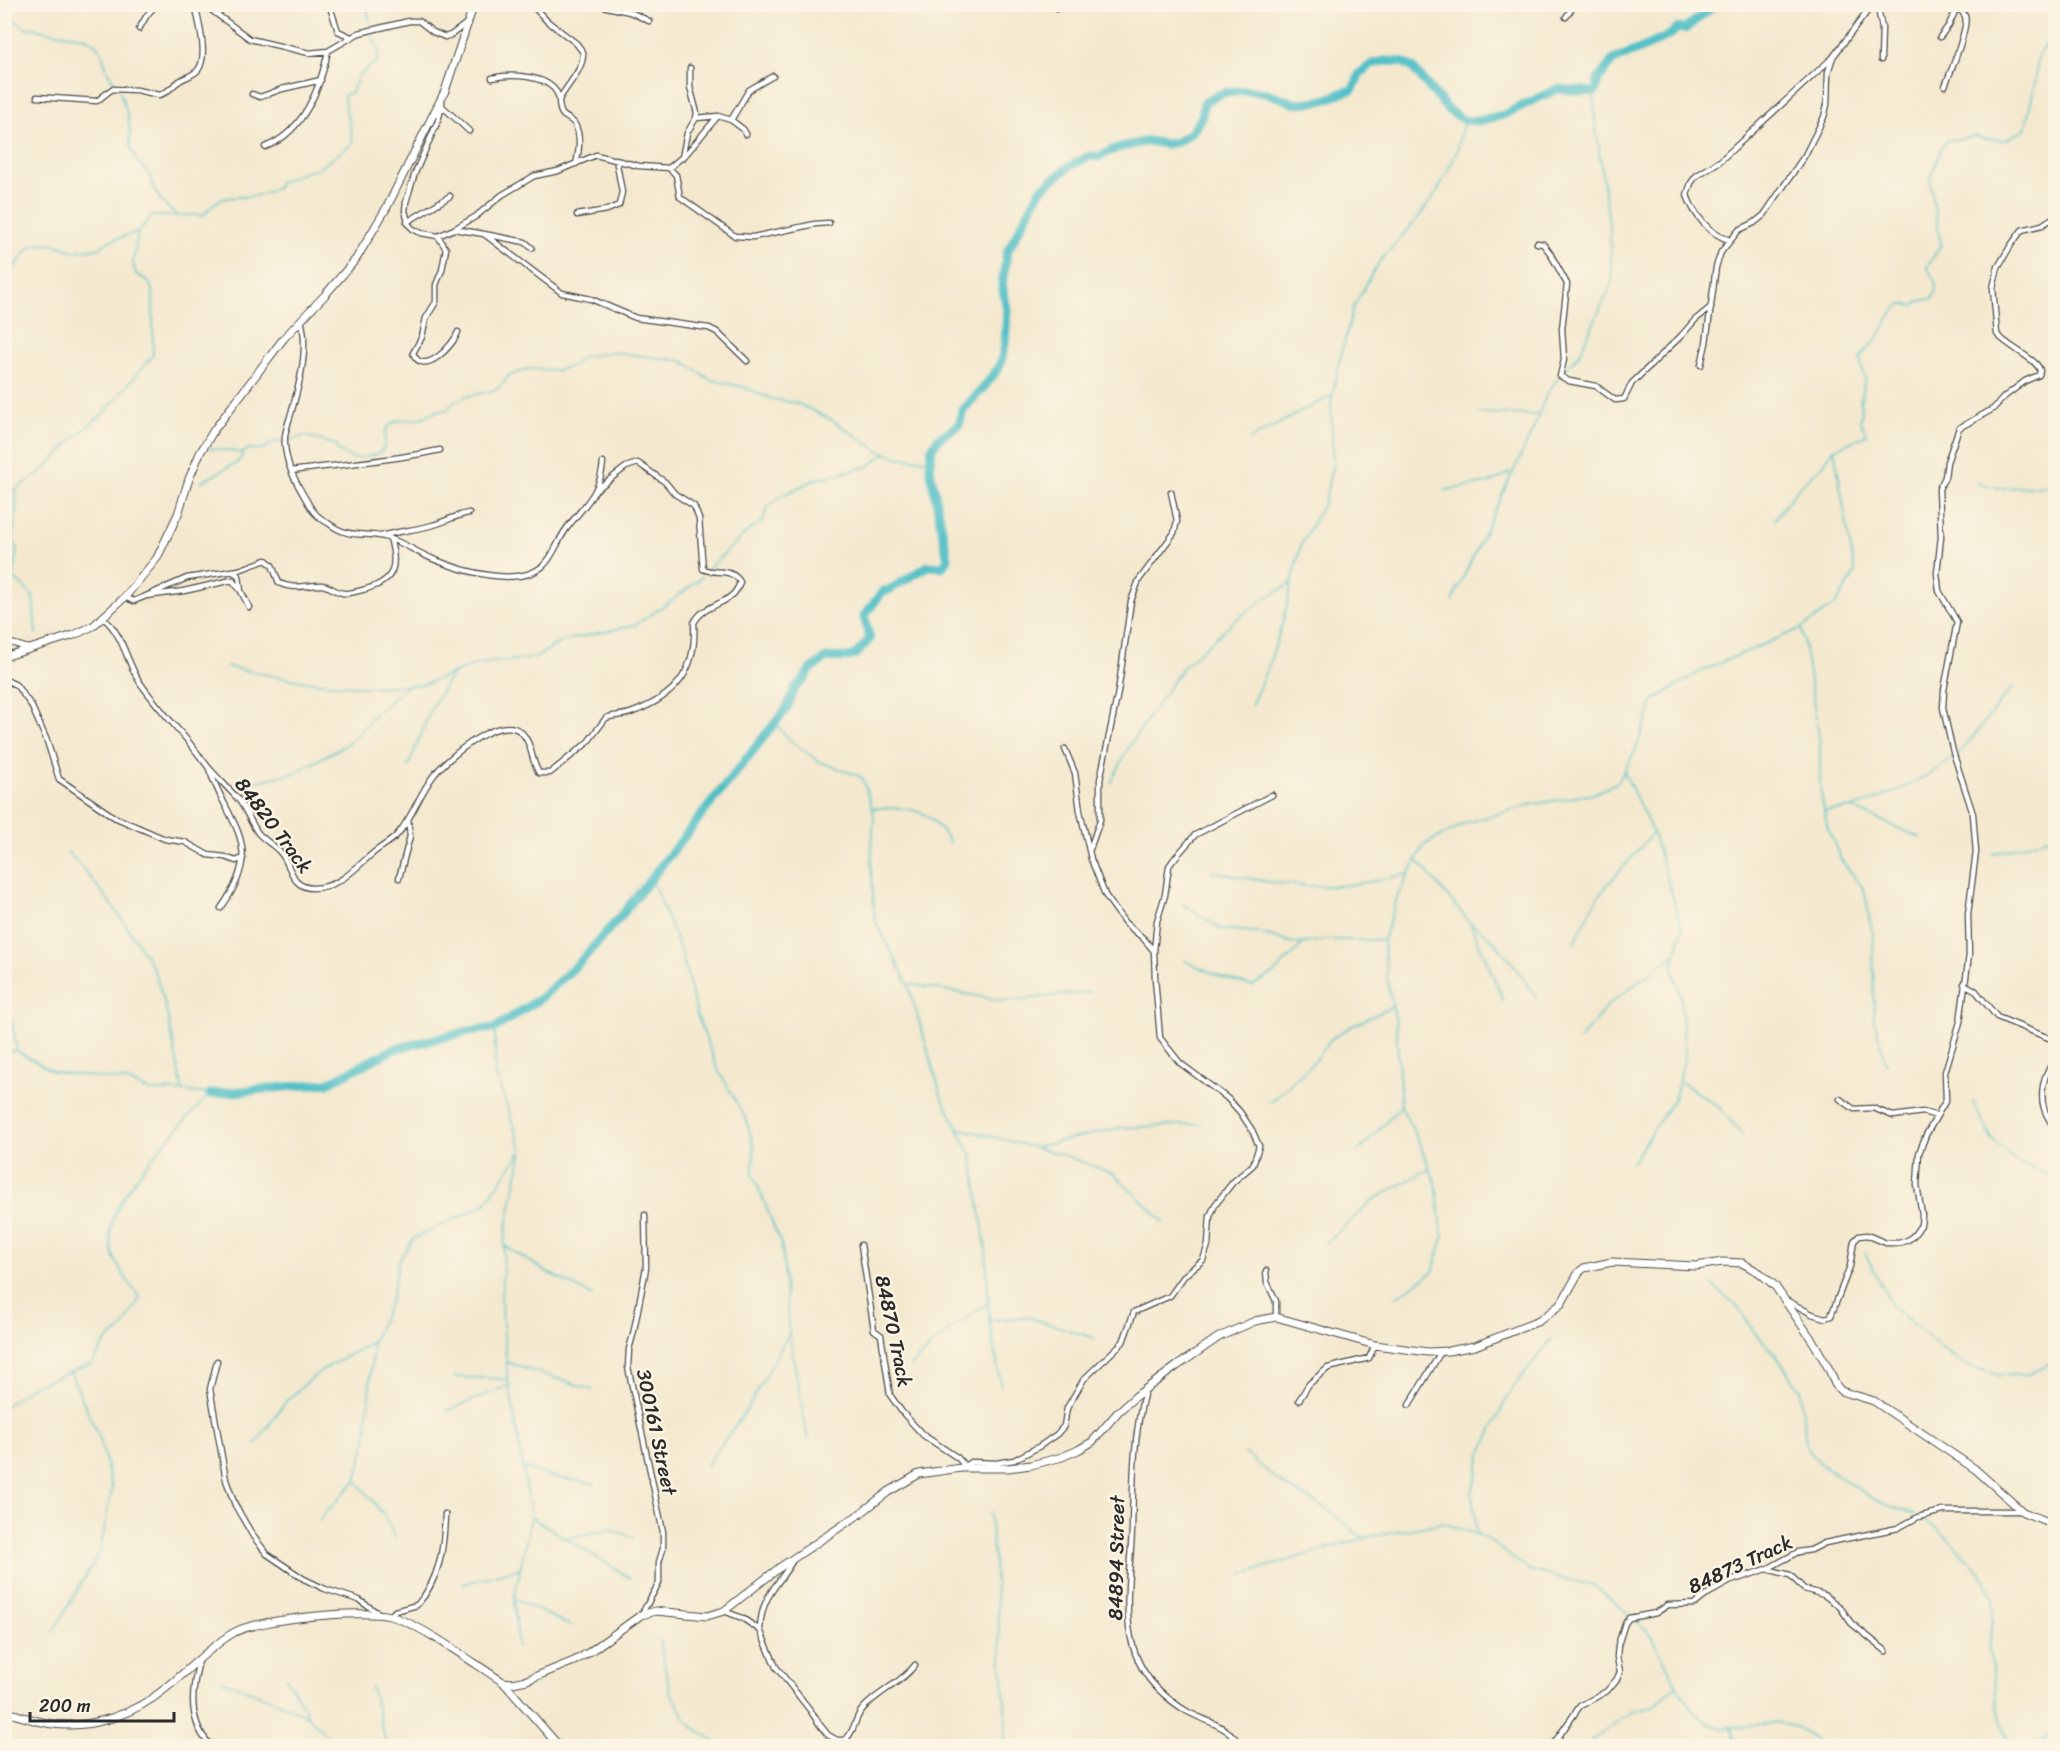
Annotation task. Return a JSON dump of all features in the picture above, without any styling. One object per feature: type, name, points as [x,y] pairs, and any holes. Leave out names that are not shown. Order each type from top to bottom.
[{"type":"street","points":[[139,29],[157,4]]},
{"type":"street","points":[[37,97],[97,101],[112,89],[165,94],[176,83],[195,72],[201,64],[202,41],[195,4]]},
{"type":"street","points":[[203,4],[250,39],[309,53],[328,51],[351,37],[409,21],[419,21],[433,32],[445,37],[468,22]]},
{"type":"street","points":[[329,4],[338,31],[351,37]]},
{"type":"street","points":[[498,4],[473,7],[438,121],[410,190],[405,211],[407,222],[412,229],[438,236],[475,217],[511,189],[534,176],[558,171],[596,155],[639,166],[669,168],[676,175],[680,197],[735,236],[753,237],[829,223]]},
{"type":"street","points":[[531,4],[547,21],[584,51],[583,61],[576,76],[565,87],[559,100]]},
{"type":"street","points":[[593,4],[630,12],[648,21]]},
{"type":"street","points":[[1566,17],[1575,4]]},
{"type":"street","points":[[1730,240],[1718,237],[1694,209],[1687,195],[1691,183],[1696,176],[1720,161],[1833,57],[1875,4]]},
{"type":"street","points":[[1875,4],[1882,28],[1881,60]]},
{"type":"street","points":[[1940,36],[1949,25],[1956,6],[1963,13],[1965,20],[1960,48],[1946,86]]},
{"type":"street","points":[[265,147],[286,135],[310,106],[321,80],[328,51]]},
{"type":"street","points":[[1701,365],[1716,267],[1721,252],[1739,230],[1764,215],[1806,155],[1824,117],[1827,105],[1828,72],[1833,57]]},
{"type":"street","points":[[682,158],[687,133],[696,118],[696,105],[690,87],[690,68]]},
{"type":"street","points":[[492,78],[513,76],[539,80],[554,89],[563,115],[570,119],[577,130],[579,152],[576,164]]},
{"type":"street","points":[[731,120],[748,90],[773,76]]},
{"type":"street","points":[[252,94],[260,97],[282,89],[321,80]]},
{"type":"street","points":[[442,102],[469,131]]},
{"type":"street","points":[[4,657],[74,635],[93,626],[124,597],[157,558],[178,514],[200,453],[214,430],[261,366],[356,259],[397,188],[442,102]]},
{"type":"street","points":[[696,118],[718,116],[731,120],[746,134]]},
{"type":"street","points":[[669,168],[682,158],[718,116]]},
{"type":"street","points":[[577,215],[607,210],[619,205],[622,192],[616,159]]},
{"type":"street","points":[[407,222],[450,196]]},
{"type":"street","points":[[1781,1298],[1812,1314],[1825,1318],[1831,1316],[1848,1272],[1854,1241],[1859,1236],[1867,1235],[1886,1243],[1899,1243],[1908,1240],[1921,1225],[1922,1215],[1917,1185],[1919,1153],[1946,1100],[1945,1072],[1960,1022],[1969,955],[1968,914],[1975,842],[1973,814],[1953,752],[1943,708],[1944,690],[1957,622],[1939,591],[1936,573],[1941,537],[1939,489],[1945,477],[1947,462],[1959,428],[1993,409],[2025,381],[2039,375],[2037,363],[2017,351],[1997,334],[1993,288],[1998,267],[2022,230],[2042,225],[2055,216]]},
{"type":"street","points":[[454,229],[525,242],[532,248]]},
{"type":"street","points":[[484,234],[562,293],[591,299],[636,318],[709,328],[717,332],[747,361]]},
{"type":"street","points":[[438,236],[446,249],[436,285],[436,302],[426,318],[414,357],[423,362],[434,360],[450,346],[458,332]]},
{"type":"street","points":[[1537,243],[1543,244],[1550,253],[1567,284],[1562,329],[1564,360],[1560,376],[1569,381],[1590,384],[1615,400],[1624,399],[1632,383],[1711,307]]},
{"type":"street","points":[[301,320],[304,334],[303,357],[296,398],[285,435],[291,471],[313,511],[341,533],[390,538],[433,559],[479,573],[520,577],[536,571],[555,552],[561,536],[596,490],[601,480],[603,462]]},
{"type":"street","points":[[291,471],[398,459],[440,450]]},
{"type":"street","name":"84820 Track","points":[[103,618],[118,635],[144,689],[208,767],[240,801],[260,835],[278,850],[286,861],[297,883],[303,887],[322,887],[342,879],[378,849],[389,843],[408,819],[433,776],[442,766],[487,732],[509,727],[518,730],[528,743],[539,773],[550,774],[587,743],[606,718],[631,713],[665,697],[685,672],[691,659],[693,623],[710,607],[733,597],[740,582],[730,572],[702,569],[697,512],[692,504],[675,494],[665,482],[646,468],[638,464],[626,468],[596,490]]},
{"type":"street","points":[[1090,849],[1100,820],[1100,780],[1118,692],[1131,601],[1139,580],[1174,533],[1177,521],[1171,492]]},
{"type":"street","points":[[381,536],[405,529],[435,525],[460,514],[469,513]]},
{"type":"street","points":[[124,597],[134,601],[187,578],[232,571],[266,560],[272,565],[279,583],[293,587],[328,586],[344,594],[381,585],[390,575],[394,562],[390,538]]},
{"type":"street","points":[[232,571],[239,576],[241,591]]},
{"type":"street","points":[[146,597],[184,591],[227,580],[236,583],[249,608]]},
{"type":"street","points":[[4,641],[28,648]]},
{"type":"street","points":[[4,679],[16,685],[32,705],[48,741],[59,779],[67,785],[114,817],[165,839],[185,842],[208,855],[236,861],[243,858]]},
{"type":"street","points":[[1065,749],[1075,773],[1080,811],[1094,870],[1111,905],[1125,923],[1154,951]]},
{"type":"street","points":[[208,767],[241,839],[243,858],[232,893],[221,908]]},
{"type":"street","points":[[963,1466],[971,1462],[996,1463],[1014,1460],[1040,1446],[1061,1430],[1067,1408],[1084,1379],[1123,1342],[1134,1312],[1170,1296],[1185,1275],[1203,1260],[1208,1245],[1210,1216],[1215,1205],[1233,1182],[1253,1165],[1259,1146],[1240,1112],[1227,1098],[1186,1068],[1160,1038],[1154,951],[1156,921],[1165,895],[1169,866],[1174,859],[1196,835],[1272,795]]},
{"type":"street","points":[[399,878],[410,836],[408,819]]},
{"type":"street","points":[[1964,984],[1975,990],[1997,1017],[2055,1041]]},
{"type":"street","points":[[2055,1062],[2048,1068],[2042,1099],[2055,1130]]},
{"type":"street","points":[[1840,1099],[1854,1109],[1873,1108],[1893,1116],[1923,1112],[1937,1116]]},
{"type":"street","name":"300161 Street","points":[[641,1615],[658,1583],[659,1562],[663,1549],[663,1532],[628,1367],[628,1349],[633,1335],[646,1268],[645,1215]]},
{"type":"street","name":"84870 Track","points":[[861,1245],[874,1330],[881,1335],[890,1395],[923,1435],[958,1458],[963,1466]]},
{"type":"street","points":[[503,1682],[512,1683],[533,1678],[574,1661],[641,1615],[656,1611],[707,1616],[724,1611],[795,1557],[908,1479],[919,1474],[963,1466],[1008,1468],[1062,1457],[1092,1442],[1118,1412],[1219,1337],[1255,1321],[1276,1317],[1375,1345],[1441,1352],[1475,1346],[1539,1321],[1561,1304],[1579,1272],[1598,1263],[1641,1262],[1696,1266],[1723,1262],[1742,1263],[1761,1273],[1775,1286],[1781,1298],[1814,1343],[1829,1368],[1834,1384],[1841,1391],[1874,1401],[1890,1411],[1975,1469],[2021,1511],[2055,1525]]},
{"type":"street","points":[[1266,1271],[1267,1282],[1276,1300],[1276,1317]]},
{"type":"street","points":[[1299,1400],[1309,1384],[1328,1368],[1370,1358],[1375,1345]]},
{"type":"street","points":[[1409,1405],[1441,1352]]},
{"type":"street","points":[[217,1362],[210,1389],[226,1479],[235,1505],[256,1542],[267,1554],[304,1579],[325,1589],[359,1600],[380,1615]]},
{"type":"street","name":"84894 Street","points":[[1145,1390],[1137,1424],[1132,1476],[1132,1532],[1127,1596],[1132,1641],[1137,1661],[1170,1701],[1222,1728],[1237,1738],[1240,1746]]},
{"type":"street","name":"84873 Track","points":[[1552,1746],[1580,1706],[1607,1691],[1617,1679],[1620,1672],[1617,1657],[1618,1645],[1625,1623],[1629,1618],[1656,1612],[1668,1605],[1695,1604],[1731,1581],[1767,1569],[1785,1558],[1811,1550],[1818,1545],[1888,1531],[1930,1514],[2021,1511]]},
{"type":"street","points":[[390,1616],[397,1610],[417,1605],[435,1580],[442,1549],[445,1514]]},
{"type":"street","points":[[795,1557],[768,1596],[760,1620],[760,1630],[776,1667],[828,1735],[837,1740],[845,1740],[850,1736],[860,1712],[908,1675],[915,1665]]},
{"type":"street","points":[[1767,1569],[1790,1575],[1804,1589],[1824,1595],[1840,1607],[1851,1623],[1886,1651]]},
{"type":"street","points":[[724,1611],[742,1618],[760,1630]]},
{"type":"street","points":[[4,1711],[53,1724],[87,1723],[113,1718],[140,1707],[166,1689],[199,1658],[236,1631],[255,1626],[350,1613],[390,1616],[419,1629],[503,1682],[556,1745]]},
{"type":"street","points":[[199,1658],[194,1682],[193,1716],[205,1740],[211,1746]]},
{"type":"waterway","points":[[367,4],[370,28]]},
{"type":"waterway","points":[[210,1094],[328,1083],[394,1049],[469,1031],[495,1028],[541,998],[581,961],[625,911],[787,708],[795,687],[804,680],[809,671],[826,658],[855,655],[870,639],[864,616],[883,591],[889,590],[928,566],[942,567],[948,559],[930,469],[932,448],[939,438],[959,425],[963,410],[1000,366],[1005,345],[1007,309],[1002,285],[1007,252],[1041,189],[1070,166],[1090,156],[1098,157],[1117,148],[1148,141],[1165,144],[1177,142],[1192,132],[1202,116],[1204,103],[1214,96],[1249,91],[1269,94],[1295,104],[1321,101],[1352,90],[1359,74],[1372,64],[1385,61],[1402,62],[1412,67],[1448,110],[1464,120],[1478,121],[1503,115],[1557,89],[1594,92],[1597,81],[1613,60],[1670,35],[1677,28],[1685,29],[1716,4]]},
{"type":"waterway","points":[[4,12],[27,29],[34,28],[84,37],[94,43],[101,51],[109,75],[118,87]]},
{"type":"waterway","points":[[4,280],[32,245],[54,244],[74,251],[100,248],[109,241],[138,232],[152,216],[204,215],[223,199],[261,194],[277,188],[279,182],[307,171],[316,170],[352,144],[344,95],[352,92],[359,75],[379,60],[379,51],[371,34]]},
{"type":"waterway","points":[[1394,1298],[1433,1272],[1443,1237],[1436,1183],[1401,1106],[1396,1022],[1388,985],[1383,940],[1398,895],[1424,845],[1466,823],[1529,805],[1593,794],[1618,782],[1635,751],[1654,700],[1701,671],[1802,628],[1836,604],[1855,573],[1834,449],[1867,435],[1860,421],[1862,413],[1860,402],[1865,380],[1860,359],[1902,304],[1914,306],[1919,301],[1932,299],[1935,295],[1935,283],[1927,267],[1941,245],[1930,181],[1941,148],[1947,141],[1976,136],[1982,139],[2006,140],[2025,129],[2036,79],[2038,56],[2056,34]]},
{"type":"waterway","points":[[120,92],[128,116],[130,145],[137,161],[149,174],[162,202],[175,214]]},
{"type":"waterway","points":[[1562,373],[1579,355],[1612,283],[1610,231],[1595,120],[1594,92]]},
{"type":"waterway","points":[[1251,706],[1270,662],[1283,621],[1301,545],[1325,500],[1333,463],[1331,403],[1354,306],[1379,262],[1417,219],[1437,192],[1457,152],[1464,120]]},
{"type":"waterway","points":[[4,496],[47,467],[73,439],[105,412],[153,355],[153,292],[148,281],[136,274],[133,263],[138,232]]},
{"type":"waterway","points":[[287,440],[306,436],[336,445],[338,451],[350,457],[371,456],[382,450],[386,430],[394,423],[447,410],[457,400],[493,391],[499,388],[508,376],[527,369],[557,370],[572,366],[582,357],[612,352],[682,361],[711,380],[744,387],[772,399],[796,403],[832,420],[879,451],[900,458],[930,460]]},
{"type":"waterway","points":[[1452,601],[1532,432],[1547,393],[1559,377]]},
{"type":"waterway","points":[[1250,439],[1331,396]]},
{"type":"waterway","points":[[1478,413],[1537,415]]},
{"type":"waterway","points":[[208,448],[243,453],[248,449],[263,449],[275,442],[283,442]]},
{"type":"waterway","points":[[1774,520],[1799,487],[1823,465],[1833,450]]},
{"type":"waterway","points":[[708,569],[748,531],[763,521],[768,506],[783,495],[816,479],[867,467],[886,453]]},
{"type":"waterway","points":[[201,482],[238,462],[243,454]]},
{"type":"waterway","points":[[1445,490],[1489,483],[1510,473]]},
{"type":"waterway","points":[[1976,483],[1999,488],[2056,486]]},
{"type":"waterway","points":[[16,492],[16,516],[12,537],[17,550],[14,578],[33,596],[36,634]]},
{"type":"waterway","points":[[227,667],[301,681],[364,687],[422,685],[478,664],[535,658],[562,641],[635,625],[702,577]]},
{"type":"waterway","points":[[1111,783],[1128,748],[1182,668],[1234,621],[1264,599],[1292,583]]},
{"type":"waterway","points":[[1802,630],[1820,743],[1820,787],[1827,826],[1841,860],[1864,889],[1873,935],[1874,1019],[1886,1064]]},
{"type":"waterway","points":[[408,767],[431,709],[452,673]]},
{"type":"waterway","points":[[254,782],[294,773],[342,747],[358,735],[372,717],[407,686]]},
{"type":"waterway","points":[[1957,755],[2014,686]]},
{"type":"waterway","points":[[775,723],[791,741],[820,762],[862,777],[874,814],[871,865],[875,920],[908,984],[942,1098],[972,1156],[986,1249],[989,1320],[1001,1385]]},
{"type":"waterway","points":[[1852,808],[1905,787],[1930,774],[1953,758]]},
{"type":"waterway","points":[[1624,772],[1653,833],[1682,928],[1673,967],[1681,998],[1685,1055],[1675,1097],[1632,1163]]},
{"type":"waterway","points":[[873,808],[899,808],[918,812],[934,822],[950,843]]},
{"type":"waterway","points":[[1824,811],[1852,808],[1921,838]]},
{"type":"waterway","points":[[1574,943],[1599,895],[1652,834]]},
{"type":"waterway","points":[[1992,854],[2056,836]]},
{"type":"waterway","points":[[68,852],[115,910],[153,968],[167,1015],[183,1091]]},
{"type":"waterway","points":[[1417,860],[1470,923],[1504,1001]]},
{"type":"waterway","points":[[1211,871],[1304,886],[1354,884],[1409,874]]},
{"type":"waterway","points":[[651,878],[682,955],[697,1015],[717,1068],[746,1119],[754,1147],[753,1174],[782,1247],[789,1333],[808,1440]]},
{"type":"waterway","points":[[1183,904],[1221,929],[1256,932],[1297,944],[1326,940],[1383,940]]},
{"type":"waterway","points":[[1472,924],[1492,939],[1511,961],[1536,997]]},
{"type":"waterway","points":[[1185,961],[1224,978],[1252,986],[1273,974],[1302,945]]},
{"type":"waterway","points":[[1579,1040],[1608,1005],[1676,953]]},
{"type":"waterway","points":[[910,984],[1005,1001],[1090,992]]},
{"type":"waterway","points":[[1271,1102],[1313,1063],[1331,1039],[1393,1006]]},
{"type":"waterway","points":[[4,1009],[11,1019],[17,1050]]},
{"type":"waterway","points":[[495,1028],[495,1071],[522,1150],[505,1237],[501,1301],[507,1371],[531,1517],[514,1599],[518,1647]]},
{"type":"waterway","points":[[4,1052],[17,1051],[54,1072],[128,1081],[149,1091],[209,1094]]},
{"type":"waterway","points":[[1681,1082],[1719,1107],[1743,1136]]},
{"type":"waterway","points":[[4,1407],[32,1386],[92,1364],[106,1341],[123,1328],[140,1298],[116,1263],[111,1248],[112,1223],[118,1207],[140,1173],[210,1094]]},
{"type":"waterway","points":[[1973,1102],[1992,1139],[2016,1162],[2056,1177]]},
{"type":"waterway","points":[[1357,1153],[1401,1106]]},
{"type":"waterway","points":[[1036,1147],[1119,1128],[1201,1124]]},
{"type":"waterway","points":[[958,1128],[1064,1155],[1114,1174],[1165,1223]]},
{"type":"waterway","points":[[319,1520],[356,1480],[366,1442],[373,1341],[391,1300],[399,1260],[413,1239],[484,1205],[521,1152]]},
{"type":"waterway","points":[[1326,1243],[1373,1200],[1429,1169]]},
{"type":"waterway","points":[[505,1246],[543,1270],[593,1296]]},
{"type":"waterway","points":[[1865,1253],[1892,1306],[1949,1354],[1966,1365],[1998,1375],[2027,1375],[2056,1360]]},
{"type":"waterway","points":[[1712,1285],[1736,1305],[1800,1390],[1806,1443],[1810,1452],[1823,1466],[1879,1502],[1916,1515]]},
{"type":"waterway","points":[[910,1366],[949,1330],[988,1303]]},
{"type":"waterway","points":[[991,1320],[1027,1317],[1095,1338]]},
{"type":"waterway","points":[[706,1466],[748,1408],[788,1335]]},
{"type":"waterway","points":[[1477,1534],[1472,1494],[1481,1454],[1510,1391],[1552,1339]]},
{"type":"waterway","points":[[255,1445],[286,1401],[319,1372],[372,1342]]},
{"type":"waterway","points":[[506,1362],[593,1390]]},
{"type":"waterway","points":[[53,1632],[100,1551],[112,1489],[100,1439],[70,1372]]},
{"type":"waterway","points":[[454,1377],[507,1379]]},
{"type":"waterway","points":[[447,1411],[509,1385]]},
{"type":"waterway","points":[[1245,1453],[1285,1486],[1327,1509],[1363,1538]]},
{"type":"waterway","points":[[522,1468],[554,1477],[595,1484]]},
{"type":"waterway","points":[[356,1480],[384,1515],[395,1538]]},
{"type":"waterway","points":[[990,1512],[1006,1717],[1005,1746]]},
{"type":"waterway","points":[[531,1517],[630,1578]]},
{"type":"waterway","points":[[1923,1519],[1943,1533],[1982,1574],[1994,1597],[1989,1650],[1999,1712],[2009,1746]]},
{"type":"waterway","points":[[1242,1574],[1363,1538],[1443,1523],[1485,1537],[1529,1570],[1594,1585],[1631,1616]]},
{"type":"waterway","points":[[567,1538],[610,1529],[633,1537]]},
{"type":"waterway","points":[[463,1584],[520,1568]]},
{"type":"waterway","points":[[515,1599],[571,1626]]},
{"type":"waterway","points":[[1635,1620],[1652,1636],[1677,1686],[1694,1712],[1711,1724],[1722,1728],[1775,1723],[1797,1727],[1823,1746]]},
{"type":"waterway","points":[[659,1640],[670,1691],[689,1724],[721,1746]]},
{"type":"waterway","points":[[286,1677],[308,1715]]},
{"type":"waterway","points":[[221,1680],[309,1717],[336,1746]]},
{"type":"waterway","points":[[1586,1746],[1632,1712],[1653,1707],[1676,1686]]},
{"type":"waterway","points":[[371,1687],[387,1746]]},
{"type":"waterway","points":[[1732,1727],[1735,1746]]},
{"type":"waterway","points":[[2030,1746],[2056,1733]]}]
